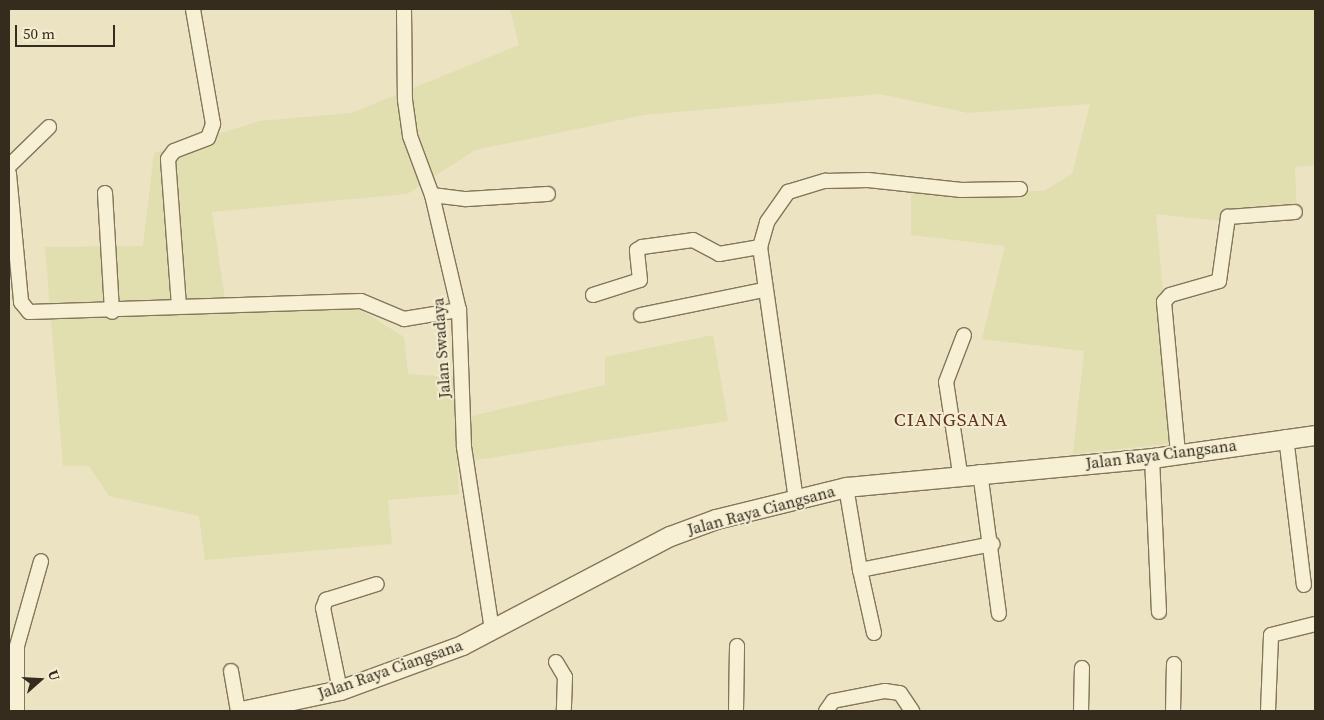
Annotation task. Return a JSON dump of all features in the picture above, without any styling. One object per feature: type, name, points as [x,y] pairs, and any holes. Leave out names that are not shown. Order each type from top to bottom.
[{"type":"main road","name":"Jalan Raya Ciangsana","points":[[240,711],[340,690],[462,645],[670,536],[716,519],[846,487],[960,473],[1152,458],[1286,437],[1315,435]]},
{"type":"street","points":[[179,306],[168,159],[174,151],[208,138],[213,124],[193,9]]},
{"type":"street","name":"Jalan Swadaya","points":[[404,9],[408,127],[432,195],[459,310],[464,447],[492,630]]},
{"type":"street","points":[[9,166],[49,127]]},
{"type":"street","points":[[9,174],[14,265],[21,302],[29,312],[112,312],[179,306],[360,301],[404,319],[459,310]]},
{"type":"street","points":[[796,500],[764,290],[760,247],[767,222],[788,192],[825,181],[868,180],[961,190],[1020,189]]},
{"type":"street","points":[[105,193],[112,312]]},
{"type":"street","points":[[432,195],[466,199],[548,194]]},
{"type":"street","points":[[1178,454],[1164,302],[1170,295],[1219,281],[1228,217],[1295,212]]},
{"type":"street","points":[[593,295],[640,280],[638,250],[642,247],[693,240],[718,254],[760,247]]},
{"type":"street","points":[[641,315],[764,290]]},
{"type":"street","points":[[960,473],[946,382],[964,334]]},
{"type":"street","points":[[1286,437],[1304,585]]},
{"type":"street","points":[[1152,458],[1159,612]]},
{"type":"street","points":[[980,472],[992,544],[999,614]]},
{"type":"street","points":[[846,487],[860,570],[874,633]]},
{"type":"street","points":[[860,570],[992,544]]},
{"type":"street","points":[[17,711],[17,646],[41,561]]},
{"type":"street","points":[[340,690],[322,608],[326,600],[377,584]]},
{"type":"street","points":[[1268,711],[1271,634],[1315,624]]},
{"type":"street","points":[[736,711],[737,646]]},
{"type":"street","points":[[556,662],[565,676],[564,711]]},
{"type":"street","points":[[1173,711],[1174,664]]},
{"type":"street","points":[[1081,711],[1082,668]]},
{"type":"street","points":[[231,671],[240,711]]},
{"type":"street","points":[[826,711],[833,701],[885,691],[900,693],[912,711]]},
{"type":"shaded area","points":[[510,9],[1315,9],[1315,165],[1295,167],[1297,216],[1229,222],[1156,214],[1176,443],[1073,454],[1084,351],[982,339],[1005,246],[911,235],[911,191],[1044,191],[1072,174],[1090,104],[968,113],[880,94],[644,115],[475,150],[407,194],[212,212],[226,306],[353,305],[404,337],[408,374],[454,377],[458,419],[605,385],[605,357],[713,335],[728,421],[457,463],[459,494],[388,500],[392,544],[205,560],[199,516],[109,496],[89,466],[63,466],[45,247],[143,246],[154,153],[260,121],[351,113],[519,45]]},
{"type":"district","name":"CIANGSANA","points":[[951,420]]}]
